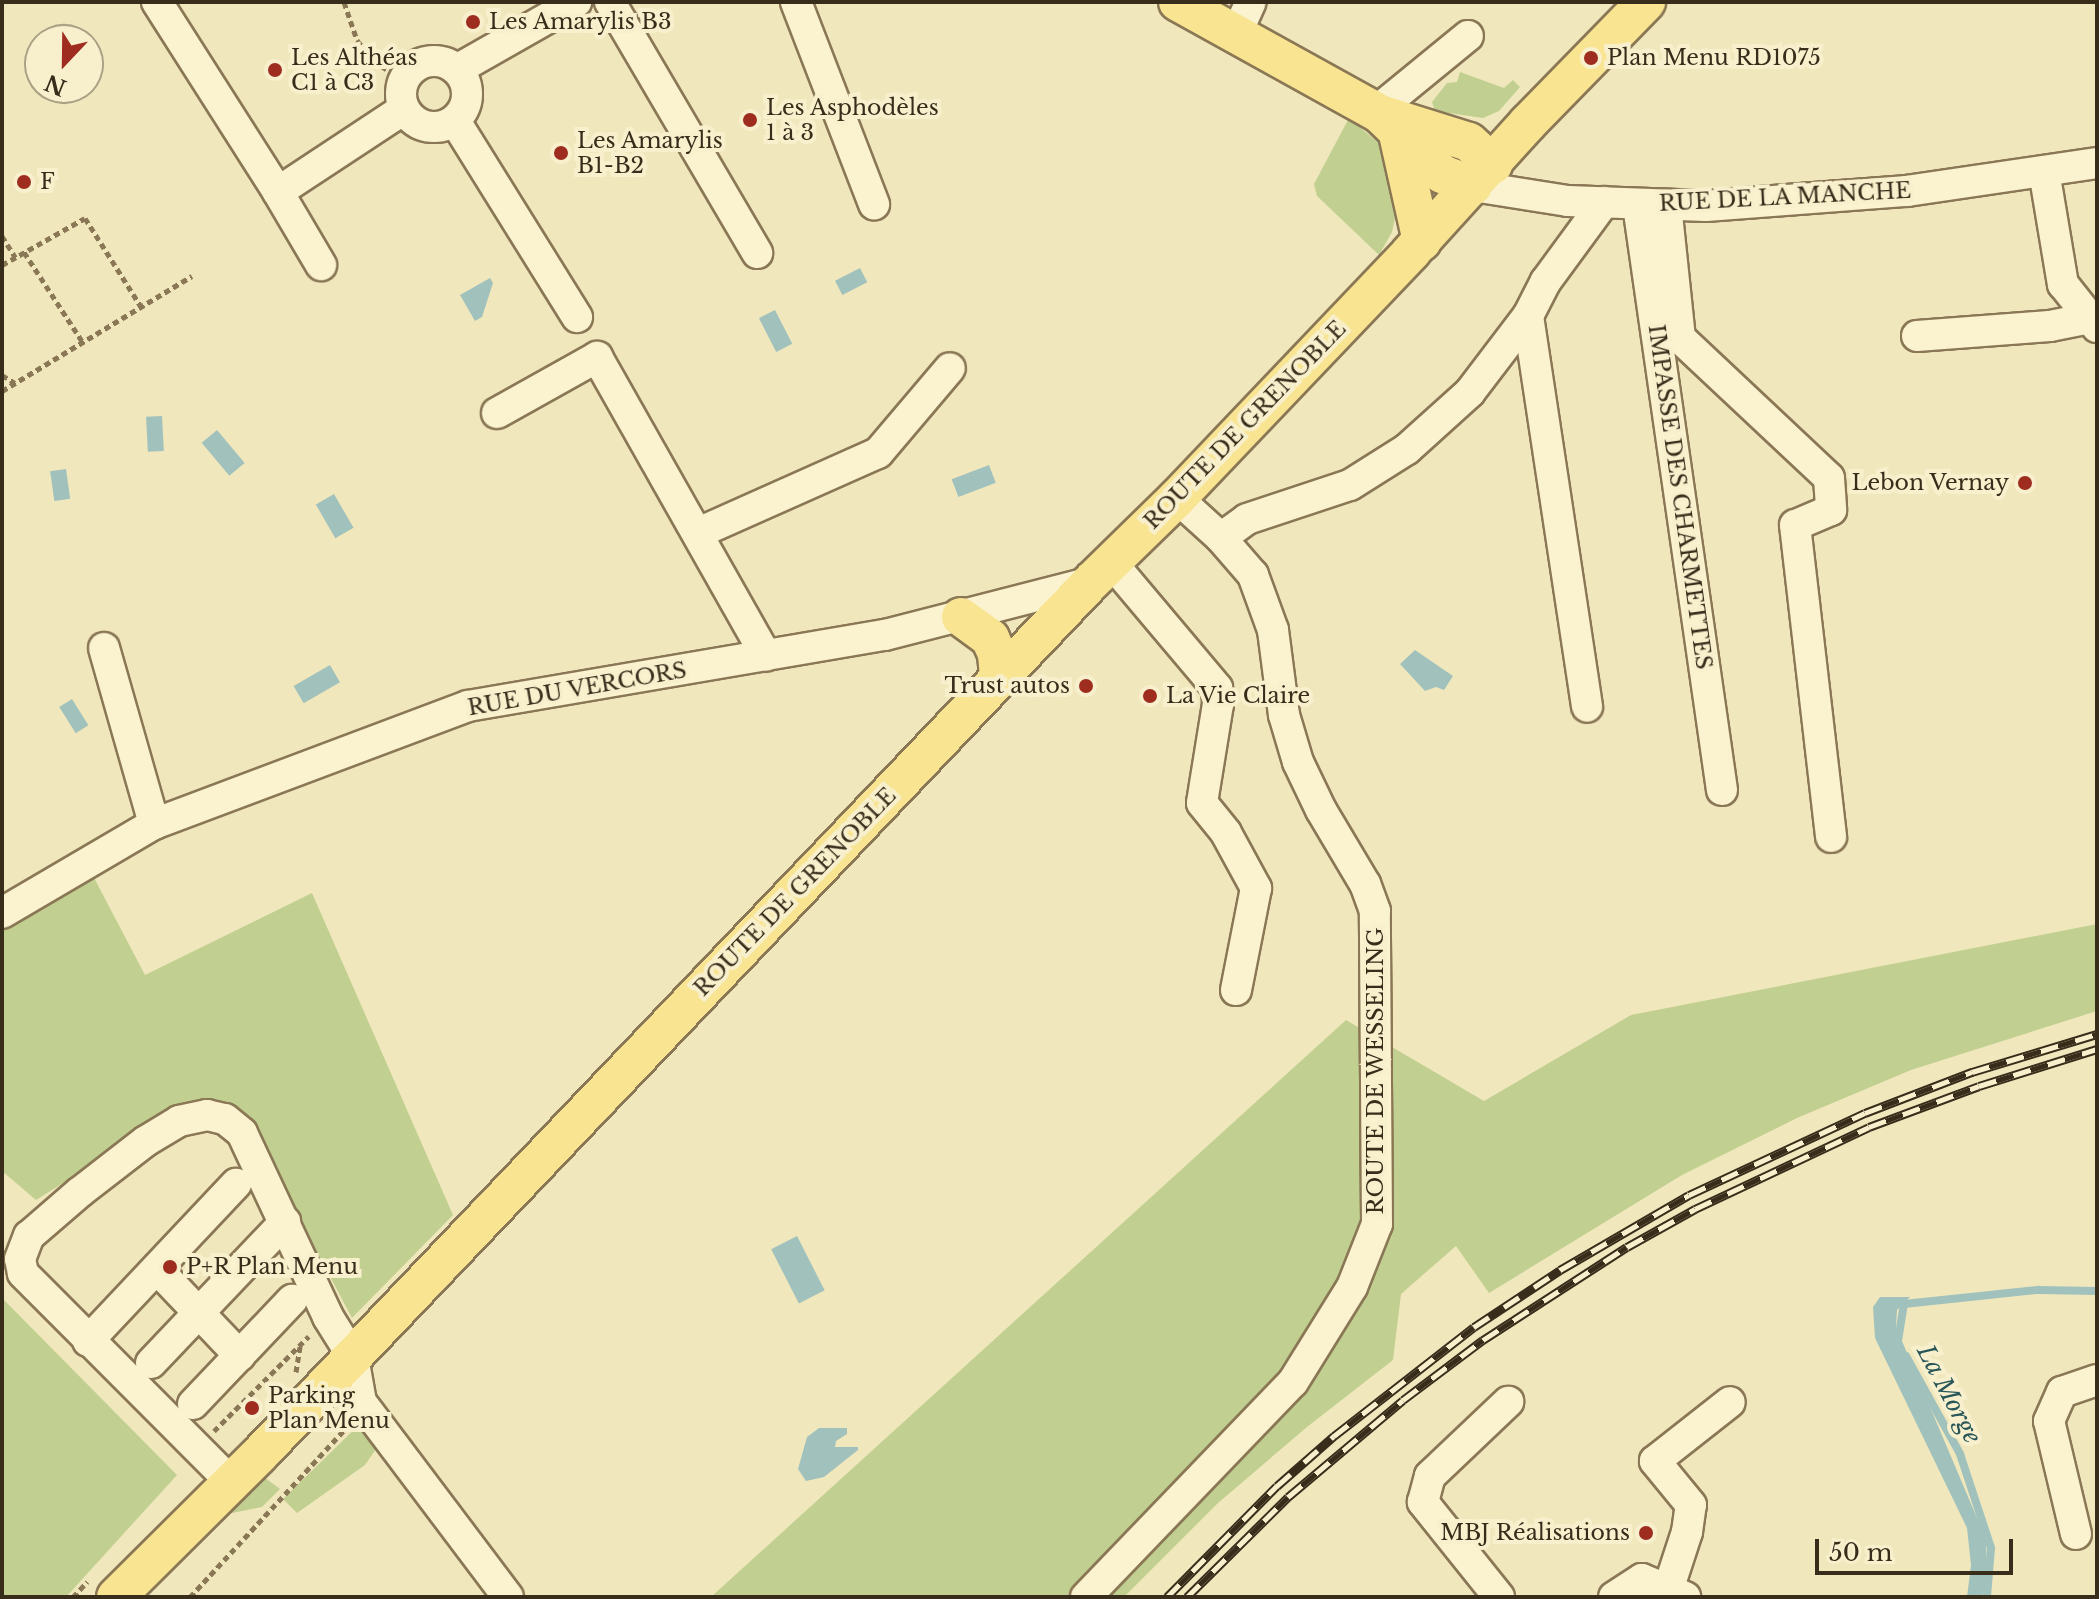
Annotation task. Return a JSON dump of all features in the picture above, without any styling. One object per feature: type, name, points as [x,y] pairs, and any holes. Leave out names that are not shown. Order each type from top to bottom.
[{"type":"main road","points":[[1178,2],[1244,18],[1384,120],[1469,142],[1483,175]]},
{"type":"main road","name":"ROUTE DE GRENOBLE","points":[[103,1588],[231,1482],[353,1357],[1035,640],[1177,498],[1646,2]]},
{"type":"main road","points":[[1384,120],[1422,241]]},
{"type":"main road","points":[[968,615],[1035,640]]},
{"type":"main road","points":[[968,615],[990,638],[997,654],[999,679]]},
{"type":"street","points":[[157,2],[321,265]]},
{"type":"street","points":[[458,69],[576,2]]},
{"type":"street","points":[[610,2],[757,253]]},
{"type":"street","points":[[796,2],[874,204]]},
{"type":"street","points":[[1384,120],[1468,36]]},
{"type":"street","points":[[278,192],[404,95],[421,63],[434,60],[458,69],[466,82],[468,96],[464,110],[455,121],[441,127],[427,127],[414,121],[404,95]]},
{"type":"street","points":[[455,121],[577,317]]},
{"type":"street","name":"RUE DE LA MANCHE","points":[[1483,175],[1568,201],[1652,205],[1777,202],[1907,191],[2097,163]]},
{"type":"street","points":[[2044,171],[2063,284],[2093,323]]},
{"type":"street","points":[[1221,538],[1247,519],[1350,485],[1407,449],[1470,392],[1528,316],[1546,281],[1604,202]]},
{"type":"street","points":[[1652,205],[1680,338],[1829,478],[1831,510],[1795,525],[1831,837]]},
{"type":"street","name":"IMPASSE DES CHARMETTES","points":[[1652,205],[1722,790]]},
{"type":"street","points":[[1528,316],[1587,707]]},
{"type":"street","points":[[1917,336],[2093,323]]},
{"type":"street","points":[[497,413],[597,357],[766,656]]},
{"type":"street","points":[[698,533],[878,453],[950,368]]},
{"type":"street","name":"ROUTE DE WESSELING","points":[[1086,1597],[1293,1382],[1352,1287],[1377,1224],[1375,911],[1365,884],[1321,810],[1298,762],[1284,715],[1273,630],[1253,575],[1221,538],[1177,498]]},
{"type":"street","points":[[1101,572],[1217,688],[1218,704],[1202,803],[1226,833],[1256,888],[1236,990]]},
{"type":"street","name":"RUE DU VERCORS","points":[[2,913],[154,824],[468,706],[766,656],[968,615],[1101,572]]},
{"type":"street","points":[[104,648],[154,824]]},
{"type":"street","points":[[231,1482],[23,1273],[20,1259],[23,1244],[80,1192],[146,1141],[179,1121],[207,1115],[225,1119],[242,1133],[328,1317],[353,1357],[361,1402],[508,1597]]},
{"type":"street","points":[[88,1341],[236,1184]]},
{"type":"street","points":[[151,1363],[285,1222]]},
{"type":"street","points":[[157,1269],[240,1356]]},
{"type":"street","points":[[193,1404],[292,1300]]},
{"type":"street","points":[[2076,1534],[2049,1421],[2062,1392],[2097,1380]]},
{"type":"street","points":[[1499,1597],[1423,1502],[1430,1476],[1508,1402]]},
{"type":"street","points":[[1614,1597],[1642,1579],[1676,1593],[1691,1505],[1655,1461],[1730,1402]]},
{"type":"path","points":[[344,2],[357,40],[404,95]]},
{"type":"path","points":[[2,265],[85,218],[140,305]]},
{"type":"path","points":[[2,236],[15,257]]},
{"type":"path","points":[[24,252],[82,341]]},
{"type":"path","points":[[2,391],[192,276]]},
{"type":"path","points":[[2,375],[15,383]]},
{"type":"path","points":[[198,1447],[328,1317]]},
{"type":"path","points":[[296,1373],[300,1345]]},
{"type":"path","points":[[190,1597],[341,1436],[361,1402]]},
{"type":"path","points":[[332,1432],[341,1436]]},
{"type":"path","points":[[73,1597],[103,1588]]},
{"type":"green space","points":[[1460,72],[1504,88],[1513,80],[1520,87],[1499,111],[1483,118],[1435,111],[1432,102],[1447,83],[1457,82]]},
{"type":"green space","points":[[1349,118],[1387,150],[1397,209],[1392,232],[1379,255],[1317,196],[1314,184]]},
{"type":"green space","points":[[91,872],[145,975],[312,893],[453,1215],[352,1318],[241,1109],[212,1101],[190,1104],[36,1200],[2,1171],[2,930],[13,918]]},
{"type":"green space","points":[[2097,924],[2097,1011],[1911,1070],[1797,1118],[1682,1175],[1489,1293],[1456,1246],[1401,1294],[1393,1360],[1307,1427],[1218,1503],[1124,1597],[711,1597],[1346,1020],[1484,1101],[1631,1015]]},
{"type":"green space","points":[[2,1298],[177,1475],[66,1597],[2,1597]]},
{"type":"green space","points":[[369,1415],[385,1436],[365,1465],[297,1513],[283,1499]]},
{"type":"green space","points":[[264,1477],[280,1489],[262,1507],[227,1514]]},
{"type":"water","points":[[860,268],[867,282],[842,295],[835,281]]},
{"type":"water","points":[[490,278],[493,283],[482,317],[475,321],[460,295]]},
{"type":"water","points":[[775,310],[792,344],[776,352],[759,318]]},
{"type":"water","points":[[162,416],[164,451],[148,452],[146,417]]},
{"type":"water","points":[[217,430],[245,463],[229,476],[202,443]]},
{"type":"water","points":[[989,465],[996,483],[958,497],[952,479]]},
{"type":"water","points":[[66,469],[70,499],[54,501],[50,471]]},
{"type":"water","points":[[334,494],[354,528],[335,538],[316,504]]},
{"type":"water","points":[[1415,650],[1453,676],[1444,690],[1436,687],[1425,691],[1400,664]]},
{"type":"water","points":[[330,665],[340,682],[304,703],[294,686]]},
{"type":"water","points":[[72,699],[88,725],[76,733],[59,707]]},
{"type":"water","points":[[797,1236],[825,1290],[799,1304],[771,1249]]},
{"type":"water","points":[[1880,1297],[1910,1297],[1897,1310],[1896,1327],[1986,1539],[1987,1585],[1982,1597],[1967,1597],[1971,1565],[1967,1528],[1875,1338],[1873,1307]]},
{"type":"water","points":[[819,1428],[847,1428],[847,1434],[836,1441],[835,1447],[858,1447],[858,1450],[824,1477],[806,1481],[798,1469],[807,1437]]},
{"type":"waterway","name":"La Morge","points":[[1898,1341],[1904,1304],[2038,1290],[2097,1291]]},
{"type":"waterway","name":"La Morge","points":[[1906,1356],[1960,1454],[1991,1548],[1987,1597]]},
{"type":"railway","points":[[1167,1597],[1277,1486],[1334,1436],[1474,1327],[1560,1270],[1689,1195],[1865,1113],[1972,1072],[2097,1034]]},
{"type":"railway","points":[[1187,1597],[1288,1497],[1403,1400],[1483,1340],[1627,1247],[1695,1209],[1869,1127],[1979,1086],[2097,1049]]},
{"type":"place","name":"Les Amarylis B3","points":[[473,22]]},
{"type":"place","name":"Plan Menu RD1075","points":[[1591,58]]},
{"type":"place","name":"Les Althéas C1 à C3","points":[[275,70]]},
{"type":"place","name":"Les Asphodèles 1 à 3","points":[[750,120]]},
{"type":"place","name":"Les Amarylis B1-B2","points":[[561,153]]},
{"type":"place","name":"F","points":[[24,182]]},
{"type":"place","name":"Lebon Vernay","points":[[2025,483]]},
{"type":"place","name":"Trust autos","points":[[1086,686]]},
{"type":"place","name":"La Vie Claire","points":[[1150,696]]},
{"type":"place","name":"P+R Plan Menu","points":[[170,1267]]},
{"type":"place","name":"Parking Plan Menu","points":[[252,1408]]},
{"type":"place","name":"MBJ Réalisations","points":[[1646,1533]]}]
